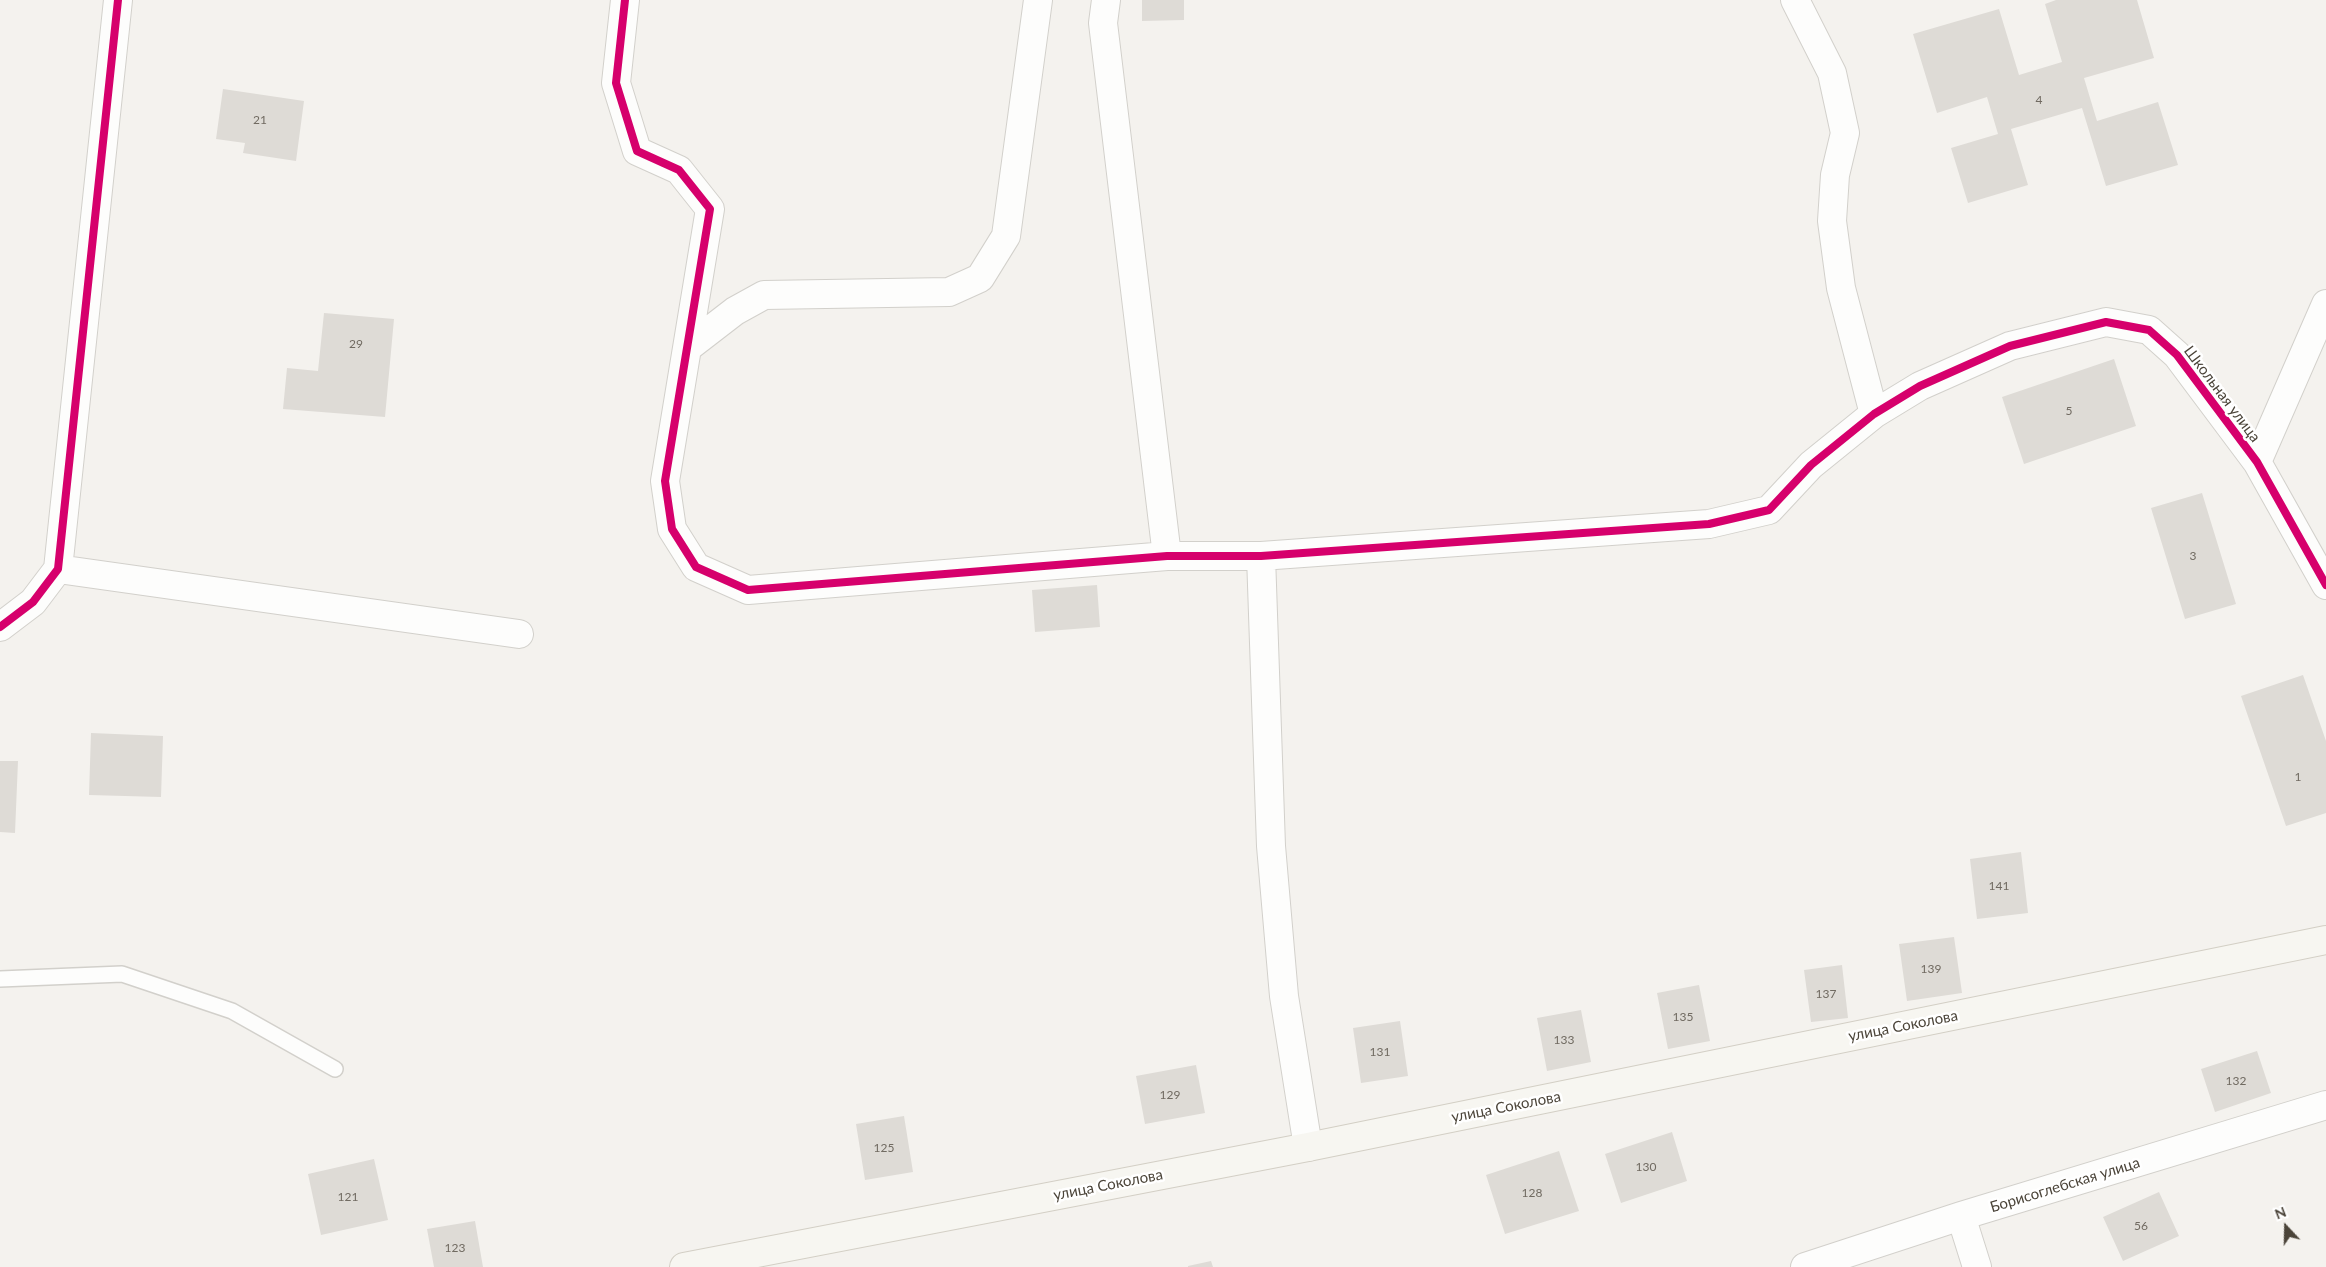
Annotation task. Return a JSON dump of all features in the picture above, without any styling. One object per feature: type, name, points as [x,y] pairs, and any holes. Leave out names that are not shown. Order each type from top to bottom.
[{"type":"main road","name":"улица Соколова","points":[[684,1267],[1308,1147],[2326,940]]},
{"type":"street","points":[[0,627],[33,602],[58,569],[118,0]]},
{"type":"street","name":"Школьная улица","points":[[625,0],[616,83],[637,152],[679,170],[710,209],[665,481],[672,529],[696,567],[748,590],[1167,556],[1261,556],[1709,524],[1769,510],[1811,465],[1874,414],[1920,386],[2010,346],[2106,322],[2149,330],[2177,355],[2257,462],[2326,585]]},
{"type":"street","points":[[687,348],[735,311],[764,295],[949,292],[980,278],[1006,236],[1038,0]]},
{"type":"street","points":[[1106,0],[1102,23],[1167,556]]},
{"type":"street","points":[[1795,0],[1832,74],[1845,133],[1835,175],[1832,221],[1841,288],[1874,414]]},
{"type":"street","points":[[2257,462],[2326,304]]},
{"type":"street","points":[[1261,556],[1271,846],[1284,996],[1308,1147]]},
{"type":"street","points":[[58,569],[519,634]]},
{"type":"street","name":"Борисоглебская улица","points":[[1805,1267],[1961,1216],[2326,1106]]},
{"type":"street","points":[[1961,1216],[1977,1267]]},
{"type":"lane","points":[[0,979],[122,974],[232,1011],[335,1069]]},
{"type":"building","points":[[1142,0],[1184,0],[1184,20],[1142,21]]},
{"type":"building","points":[[2056,0],[2137,0],[2154,58],[2084,78],[2097,121],[2158,102],[2178,165],[2106,186],[2082,108],[2011,129],[2028,185],[1968,203],[1951,148],[1998,134],[1987,97],[1937,113],[1913,34],[1999,9],[2019,75],[2062,62],[2045,4]]},
{"type":"building","points":[[223,89],[304,101],[296,161],[243,153],[245,143],[216,139]]},
{"type":"building","points":[[324,313],[394,319],[385,417],[283,409],[287,368],[318,371]]},
{"type":"building","points":[[2114,359],[2136,426],[2024,464],[2002,397]]},
{"type":"building","points":[[2202,493],[2236,604],[2185,619],[2151,508]]},
{"type":"building","points":[[1097,585],[1100,627],[1035,632],[1032,590]]},
{"type":"building","points":[[2303,675],[2326,741],[2326,813],[2286,826],[2241,696]]},
{"type":"building","points":[[91,733],[163,736],[161,797],[89,795]]},
{"type":"building","points":[[0,761],[18,761],[15,833],[0,832]]},
{"type":"building","points":[[2021,852],[2028,913],[1977,919],[1970,859]]},
{"type":"building","points":[[1954,937],[1962,993],[1907,1001],[1899,944]]},
{"type":"building","points":[[1842,965],[1848,1018],[1811,1022],[1804,970]]},
{"type":"building","points":[[1699,985],[1710,1041],[1668,1049],[1657,993]]},
{"type":"building","points":[[1581,1010],[1591,1062],[1547,1071],[1537,1018]]},
{"type":"building","points":[[1400,1021],[1408,1076],[1361,1083],[1353,1028]]},
{"type":"building","points":[[2257,1051],[2271,1093],[2215,1112],[2201,1069]]},
{"type":"building","points":[[1196,1065],[1205,1113],[1145,1124],[1136,1076]]},
{"type":"building","points":[[904,1116],[913,1172],[865,1180],[856,1124]]},
{"type":"building","points":[[1672,1132],[1687,1181],[1621,1203],[1605,1154]]},
{"type":"building","points":[[1559,1151],[1579,1211],[1505,1234],[1486,1175]]},
{"type":"building","points":[[374,1159],[388,1220],[321,1235],[308,1174]]},
{"type":"building","points":[[2159,1192],[2179,1236],[2123,1261],[2103,1217]]},
{"type":"building","points":[[475,1221],[483,1267],[434,1267],[427,1229]]},
{"type":"building","points":[[1211,1261],[1213,1267],[1188,1267],[1188,1266]]},
{"type":"cycle path","points":[[0,627],[33,602],[58,569],[118,0]]},
{"type":"cycle path","points":[[625,0],[616,83],[637,151],[679,170],[710,209],[665,481],[672,529],[696,567],[748,590],[1167,556],[1261,556],[1709,524],[1769,510],[1811,465],[1874,414],[1920,386],[2010,346],[2106,322],[2149,330],[2177,355],[2257,462],[2326,585]]}]
